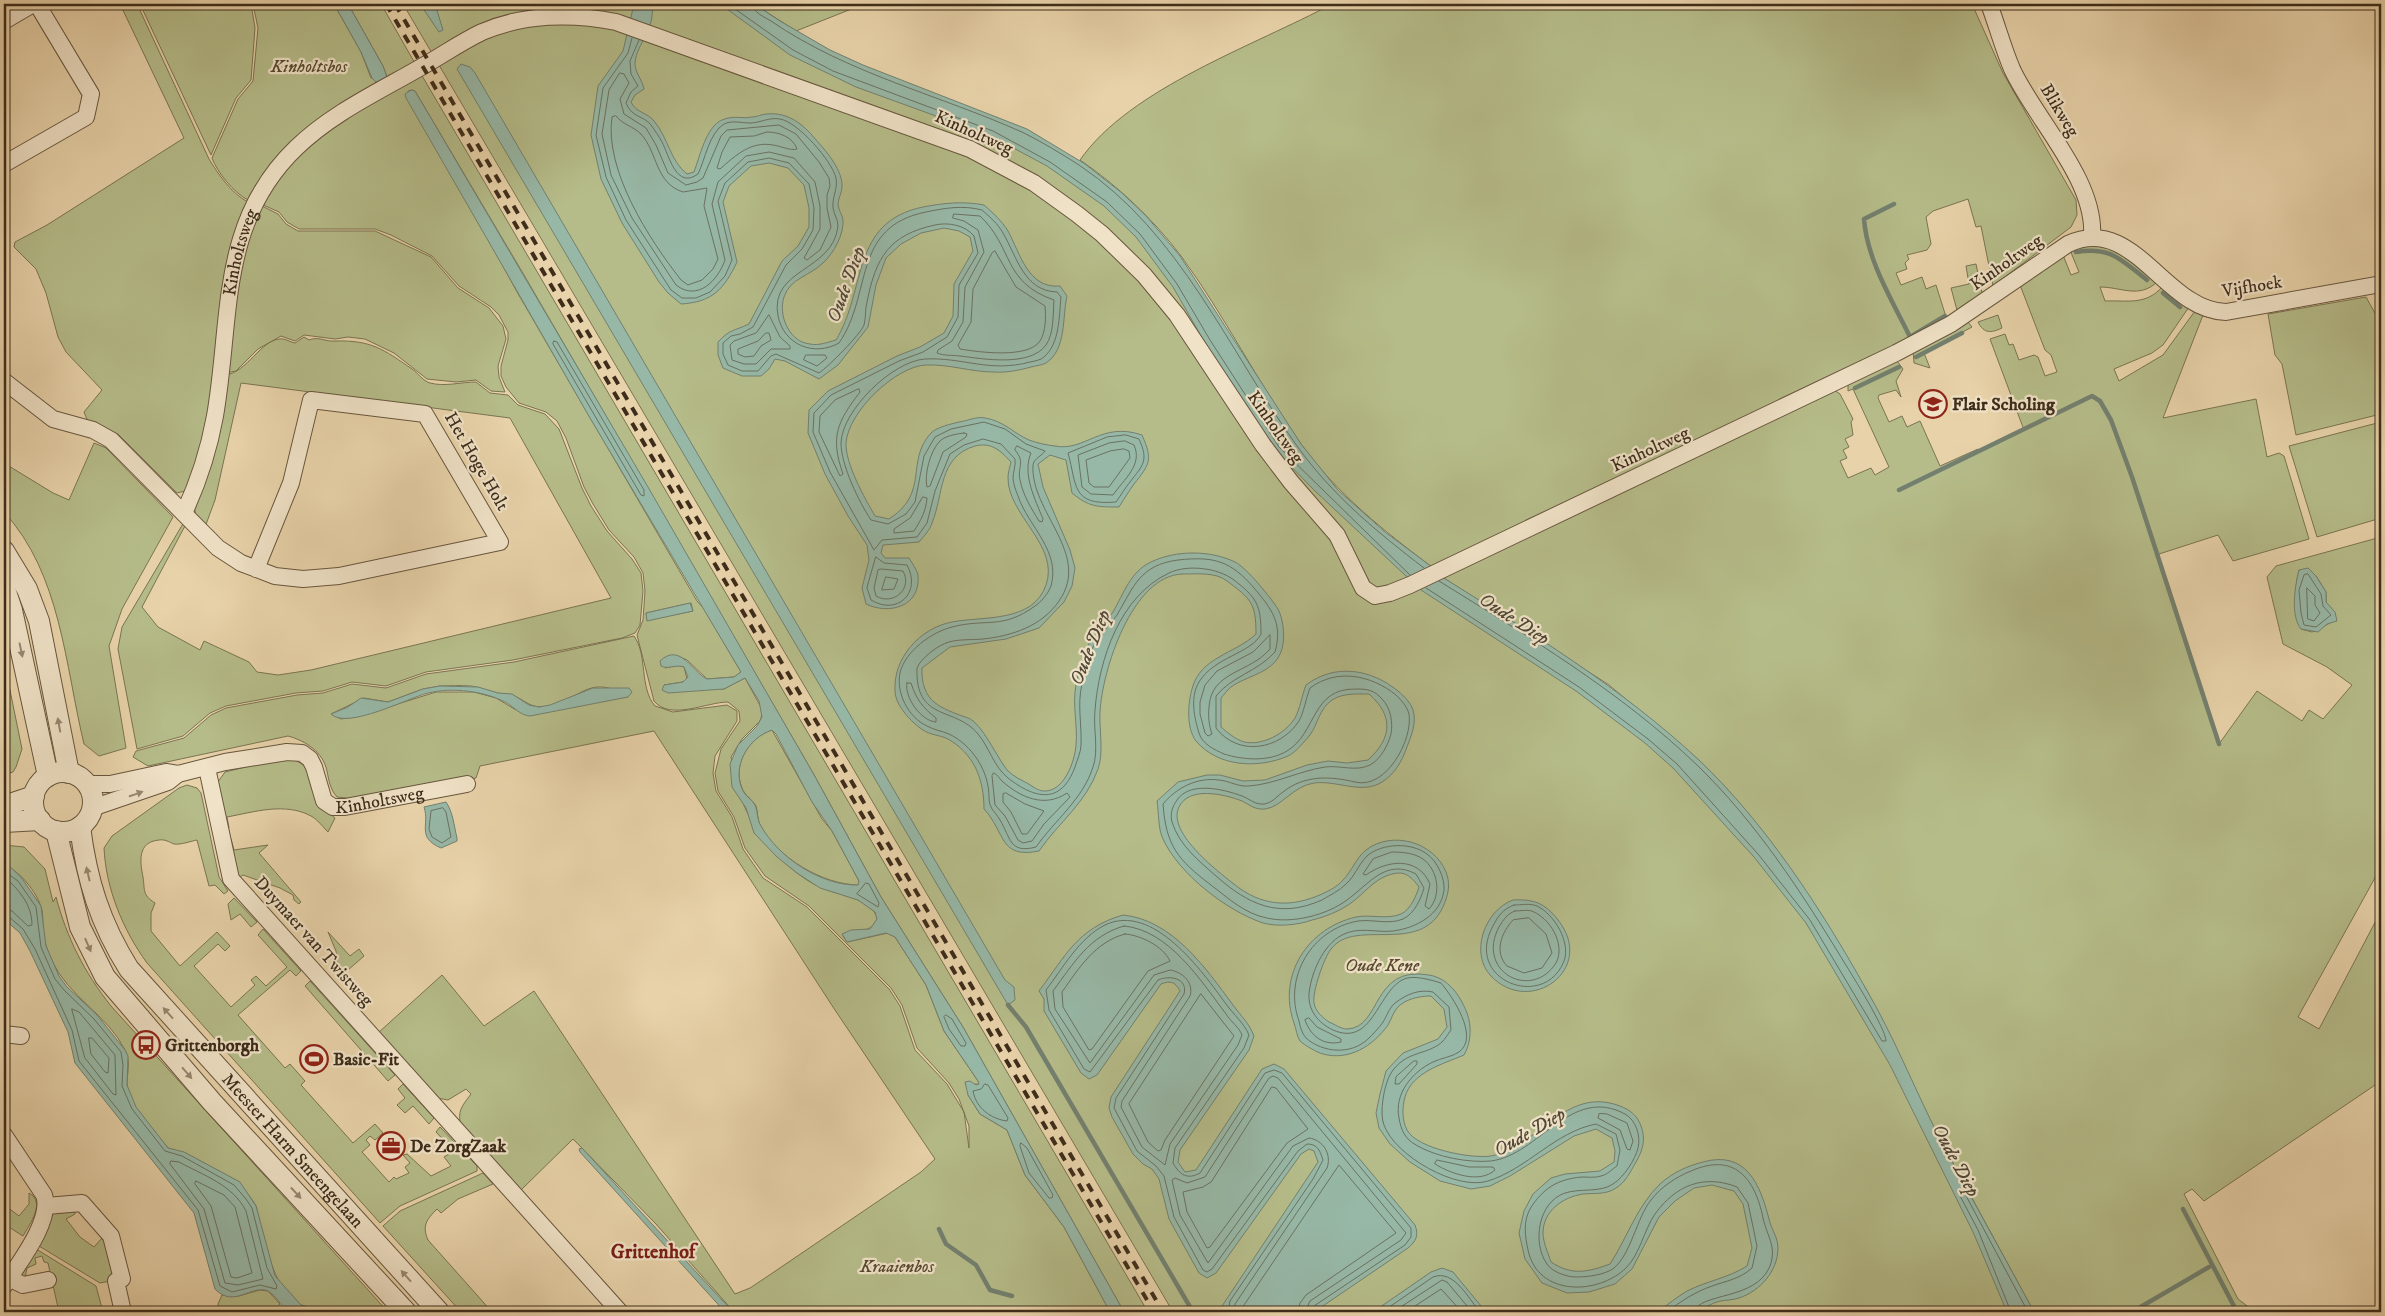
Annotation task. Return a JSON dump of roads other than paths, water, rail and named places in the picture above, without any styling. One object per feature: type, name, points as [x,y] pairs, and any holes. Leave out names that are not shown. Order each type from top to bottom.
[{"type":"street","points":[[4,21],[35,4],[91,94],[86,117],[4,164]]},
{"type":"street","name":"Blikweg","points":[[1989,4],[2013,70],[2079,181],[2090,208],[2093,222],[2092,236]]},
{"type":"street","name":"Kinholtweg","points":[[419,68],[474,36],[519,21],[570,16],[605,20],[624,25],[970,149],[1034,183],[1078,214],[1138,269],[1177,315],[1263,445],[1337,535],[1363,588],[1371,595],[1379,596],[1410,586],[1896,353],[1951,324],[2068,244],[2080,238],[2092,236]]},
{"type":"street","name":"Kinholtsweg","points":[[184,513],[210,441],[219,385],[234,260],[242,230],[258,198],[283,162],[310,135],[419,68]]},
{"type":"street","name":"Vijfhoek","points":[[2092,236],[2114,242],[2125,248],[2190,301],[2213,311],[2226,312],[2380,289]]},
{"type":"street","name":"Het Hoge Holt","points":[[4,381],[53,419],[93,430],[111,440],[218,548],[241,563],[256,569],[290,579],[318,579],[500,542],[425,414],[310,400],[291,483],[256,569]]},
{"type":"street","points":[[4,551],[27,589],[39,620],[69,772]]},
{"type":"street","points":[[4,586],[12,610],[48,776]]},
{"type":"street","name":"Kinholtsweg","points":[[88,784],[110,784],[166,772],[178,774],[225,762],[287,752],[302,753],[310,759],[324,801],[333,807],[345,807],[466,784]]},
{"type":"street","name":"Duymaer van Twistweg","points":[[207,768],[231,879],[620,1312]]},
{"type":"street","points":[[4,822],[48,826],[69,831],[80,827],[88,819],[92,808],[93,796],[88,784],[80,777],[69,772],[58,772],[48,776],[39,785],[34,796],[34,809],[48,826]]},
{"type":"street","name":"Kinholtsweg","points":[[92,808],[168,782],[178,774]]},
{"type":"street","points":[[4,806],[34,796]]},
{"type":"street","name":"Meester Harm Smeengelaan","points":[[48,826],[80,927],[104,977],[212,1102],[406,1312]]},
{"type":"street","name":"Meester Harm Smeengelaan","points":[[80,827],[90,883],[100,914],[112,942],[129,969],[439,1312]]},
{"type":"street","points":[[4,1034],[21,1036]]},
{"type":"street","points":[[4,1135],[44,1194],[46,1206],[41,1224],[6,1282],[23,1285],[48,1280]]},
{"type":"street","points":[[46,1206],[82,1203],[111,1236],[122,1279],[116,1281],[123,1312]]},
{"type":"water","points":[[334,4],[348,4],[383,66],[387,77],[383,81],[376,82],[372,78],[361,52]]},
{"type":"water","points":[[420,4],[435,4],[443,30],[439,32]]},
{"type":"water","name":"Oude Diep","points":[[634,4],[652,4],[652,14],[651,22],[636,56],[635,63],[644,89],[635,95],[631,102],[633,106],[648,116],[659,127],[673,156],[681,169],[687,174],[694,172],[704,143],[716,124],[730,118],[756,117],[767,114],[789,117],[801,125],[812,135],[837,168],[842,181],[838,205],[843,220],[840,237],[827,259],[796,281],[784,297],[784,319],[791,333],[796,338],[813,344],[823,344],[836,340],[846,320],[864,260],[872,242],[883,227],[900,215],[923,207],[961,203],[984,205],[1006,227],[1021,259],[1033,276],[1040,282],[1060,286],[1067,296],[1061,341],[1053,357],[1046,363],[1003,372],[985,372],[935,365],[914,367],[888,382],[864,405],[855,418],[846,443],[856,481],[875,516],[889,519],[902,509],[909,499],[913,488],[923,444],[931,433],[940,427],[975,418],[985,418],[1003,424],[1029,440],[1066,447],[1115,432],[1142,435],[1148,450],[1148,461],[1144,471],[1119,507],[1094,505],[1083,501],[1072,493],[1066,460],[1050,455],[1038,464],[1043,487],[1070,550],[1075,568],[1072,586],[1064,602],[1039,628],[1006,639],[950,647],[922,668],[925,689],[934,702],[949,711],[973,721],[1012,775],[1040,790],[1051,790],[1063,781],[1071,767],[1075,752],[1075,692],[1085,652],[1092,638],[1113,612],[1124,590],[1138,571],[1161,558],[1193,553],[1215,555],[1240,565],[1278,609],[1283,625],[1284,638],[1280,654],[1271,666],[1237,683],[1221,698],[1221,727],[1235,738],[1244,742],[1258,742],[1272,738],[1291,724],[1295,718],[1306,685],[1317,678],[1341,671],[1365,674],[1398,691],[1412,707],[1414,725],[1412,734],[1398,767],[1387,779],[1374,786],[1358,787],[1332,783],[1314,783],[1300,788],[1277,805],[1265,809],[1255,808],[1226,796],[1199,794],[1184,800],[1179,807],[1177,817],[1180,829],[1197,852],[1220,873],[1249,894],[1269,902],[1290,903],[1322,894],[1341,882],[1363,853],[1376,844],[1400,840],[1411,842],[1432,853],[1446,872],[1448,883],[1445,902],[1435,919],[1422,929],[1406,933],[1356,936],[1342,940],[1331,949],[1325,960],[1319,975],[1314,998],[1315,1006],[1322,1016],[1329,1022],[1347,1029],[1358,1026],[1366,1019],[1387,987],[1397,979],[1410,974],[1436,977],[1448,984],[1457,994],[1467,1013],[1470,1024],[1470,1035],[1466,1050],[1464,1055],[1429,1070],[1414,1081],[1405,1097],[1403,1110],[1403,1118],[1407,1130],[1422,1143],[1433,1147],[1471,1156],[1491,1156],[1508,1151],[1523,1142],[1567,1110],[1583,1104],[1601,1102],[1620,1106],[1630,1111],[1639,1122],[1643,1131],[1642,1149],[1630,1173],[1619,1186],[1604,1193],[1583,1194],[1568,1198],[1550,1212],[1546,1218],[1543,1233],[1551,1262],[1573,1271],[1587,1271],[1610,1264],[1645,1202],[1660,1184],[1675,1173],[1703,1162],[1730,1161],[1749,1173],[1756,1182],[1777,1240],[1778,1248],[1775,1265],[1761,1285],[1747,1295],[1717,1302],[1692,1313],[1658,1312],[1687,1291],[1732,1274],[1747,1266],[1752,1248],[1743,1204],[1734,1191],[1712,1185],[1694,1188],[1675,1201],[1659,1217],[1632,1269],[1615,1284],[1589,1292],[1567,1293],[1542,1283],[1525,1259],[1519,1233],[1524,1211],[1533,1194],[1551,1178],[1565,1174],[1600,1171],[1614,1162],[1615,1151],[1612,1138],[1596,1129],[1574,1136],[1510,1176],[1490,1186],[1471,1189],[1440,1181],[1410,1162],[1390,1144],[1379,1128],[1376,1113],[1386,1071],[1403,1053],[1438,1039],[1447,1027],[1444,1009],[1431,996],[1412,999],[1400,1005],[1382,1033],[1360,1050],[1333,1056],[1311,1049],[1300,1041],[1290,1005],[1290,988],[1293,971],[1311,943],[1324,931],[1356,917],[1390,917],[1405,912],[1415,898],[1419,887],[1407,875],[1391,874],[1378,880],[1342,909],[1301,923],[1288,925],[1269,924],[1234,910],[1206,890],[1192,878],[1170,852],[1161,835],[1157,801],[1178,782],[1207,775],[1220,775],[1243,781],[1265,780],[1307,765],[1328,761],[1347,763],[1368,760],[1382,744],[1387,727],[1383,710],[1369,694],[1345,695],[1332,700],[1328,704],[1321,712],[1313,731],[1291,755],[1264,763],[1252,764],[1227,761],[1205,750],[1193,736],[1189,723],[1191,695],[1196,678],[1210,663],[1248,641],[1256,634],[1253,608],[1242,593],[1223,578],[1206,574],[1183,574],[1165,579],[1149,590],[1135,607],[1123,628],[1107,673],[1100,712],[1101,755],[1093,781],[1087,792],[1039,851],[1026,852],[1010,848],[984,809],[982,788],[976,768],[971,760],[965,752],[948,739],[926,732],[914,723],[901,708],[895,691],[899,667],[904,656],[919,638],[929,631],[940,625],[952,622],[1006,616],[1030,606],[1040,597],[1046,585],[1048,570],[1046,557],[1040,543],[1015,504],[1010,491],[1008,477],[1011,462],[995,448],[986,445],[975,446],[963,451],[954,459],[944,478],[936,512],[931,526],[925,535],[919,542],[883,545],[881,553],[885,558],[909,558],[918,575],[918,586],[909,601],[902,606],[884,609],[866,604],[862,588],[869,560],[867,545],[848,516],[825,474],[808,433],[809,410],[828,391],[897,356],[920,347],[944,333],[953,316],[954,284],[973,251],[970,237],[959,231],[944,228],[921,233],[901,244],[886,258],[876,285],[868,327],[838,365],[819,379],[785,361],[775,359],[769,369],[761,376],[742,376],[723,368],[718,355],[718,342],[729,332],[749,324],[782,261],[798,246],[809,227],[809,208],[804,185],[788,168],[769,163],[751,166],[729,186],[723,202],[737,262],[727,280],[722,287],[709,297],[692,303],[681,304],[668,293],[622,223],[601,179],[591,135],[598,86],[623,51]]},
{"type":"water","points":[[720,4],[754,4],[830,50],[863,65],[1027,129],[1085,164],[1122,193],[1147,217],[1180,256],[1301,444],[1338,490],[1385,532],[1432,567],[1439,575],[1607,685],[1670,734],[1700,761],[1748,812],[1770,840],[1831,929],[1876,1006],[1937,1133],[2034,1312],[2007,1312],[1973,1232],[1890,1065],[1806,923],[1754,857],[1673,768],[1645,743],[1576,691],[1421,590],[1315,491],[1275,450],[1205,343],[1173,287],[1136,237],[1104,206],[1047,166],[991,136],[856,87],[790,55]]},
{"type":"water","points":[[461,64],[470,67],[475,73],[1005,980],[1014,987],[1015,1000],[1008,1005],[457,69]]},
{"type":"water","points":[[411,90],[415,91],[648,487],[813,773],[881,897],[963,1027],[1124,1312],[1110,1312],[1064,1227],[1025,1175],[1007,1130],[980,1114],[968,1095],[965,1082],[970,1081],[976,1085],[979,1084],[978,1081],[944,1031],[926,985],[895,937],[886,933],[847,942],[842,934],[851,930],[870,929],[877,919],[875,912],[858,900],[820,888],[797,873],[777,857],[754,833],[746,808],[732,787],[730,764],[738,745],[757,726],[762,717],[759,701],[745,678],[724,689],[668,693],[662,690],[664,685],[683,682],[688,677],[684,667],[661,666],[660,661],[667,656],[680,656],[707,679],[734,677],[741,672],[590,418],[405,94]],"holes":[[[772,730],[776,734],[812,802],[832,831],[859,881],[858,885],[830,881],[803,868],[779,849],[760,824],[755,805],[743,791],[739,772],[744,754],[749,746],[763,734]]]},
{"type":"water","points":[[2308,568],[2316,576],[2326,592],[2326,602],[2335,612],[2337,621],[2327,624],[2318,632],[2301,629],[2295,616],[2295,592],[2299,570]]},
{"type":"water","points":[[690,603],[693,611],[647,621],[646,613]]},
{"type":"water","points":[[440,686],[478,687],[498,693],[512,694],[529,705],[539,707],[550,705],[593,688],[629,688],[632,692],[628,697],[530,716],[520,713],[498,699],[479,693],[458,690],[428,693],[363,716],[339,718],[331,714],[348,707],[361,698],[388,702],[423,689]]},
{"type":"water","points":[[446,802],[452,815],[457,841],[441,848],[433,844],[426,835],[424,807]]},
{"type":"water","points":[[4,866],[9,866],[21,877],[41,906],[46,946],[59,976],[67,987],[97,1015],[125,1050],[128,1056],[127,1085],[136,1107],[168,1148],[184,1152],[240,1182],[256,1206],[275,1276],[301,1305],[332,1312],[286,1312],[276,1298],[268,1291],[255,1291],[236,1297],[229,1297],[222,1295],[215,1289],[194,1213],[75,1063],[68,1032],[30,951],[20,933],[4,919]]},
{"type":"water","points":[[1513,900],[1533,901],[1544,906],[1558,920],[1568,938],[1569,955],[1564,970],[1554,982],[1540,989],[1523,991],[1507,987],[1491,976],[1484,967],[1481,956],[1483,933],[1495,913],[1503,905]]},
{"type":"water","points":[[1123,915],[1141,919],[1157,926],[1186,948],[1211,976],[1247,1023],[1254,1036],[1249,1050],[1180,1150],[1178,1162],[1185,1172],[1196,1170],[1262,1069],[1274,1064],[1284,1069],[1415,1225],[1416,1238],[1408,1248],[1314,1312],[1223,1312],[1222,1306],[1318,1162],[1314,1151],[1309,1149],[1301,1154],[1216,1273],[1207,1278],[1199,1273],[1169,1219],[1159,1179],[1152,1169],[1143,1164],[1133,1154],[1112,1117],[1109,1108],[1111,1097],[1180,991],[1176,986],[1170,982],[1161,984],[1097,1075],[1089,1079],[1081,1073],[1044,1011],[1044,999],[1039,991],[1074,944],[1095,927]]},
{"type":"water","points":[[582,1148],[733,1312],[725,1312],[580,1152],[579,1149]]},
{"type":"water","points":[[1442,1268],[1453,1272],[1486,1312],[1373,1312],[1431,1272]]},
{"type":"waterway","points":[[1894,204],[1864,219],[1870,250],[1881,280],[1910,337],[1945,316]]},
{"type":"waterway","points":[[2076,252],[2098,251],[2115,256],[2147,280]]},
{"type":"waterway","points":[[2163,293],[2180,307]]},
{"type":"waterway","points":[[1916,357],[1962,333]]},
{"type":"waterway","points":[[1855,388],[1899,367]]},
{"type":"waterway","points":[[1899,490],[2092,396],[2100,401],[2111,420],[2132,477],[2219,744]]},
{"type":"waterway","points":[[1008,1005],[1026,1027],[1193,1312]]},
{"type":"waterway","points":[[2183,1209],[2236,1310],[2241,1312]]},
{"type":"waterway","points":[[939,1229],[946,1244],[976,1265],[990,1290],[1012,1296]]},
{"type":"waterway","points":[[2132,1312],[2209,1267]]},
{"type":"railway","points":[[386,4],[1154,1312]]},
{"type":"railway","points":[[395,4],[1163,1312]]},
{"type":"place","name":"Flair Scholing","points":[[1933,404]]},
{"type":"place","name":"Grittenborgh","points":[[146,1045]]},
{"type":"place","name":"Basic-Fit","points":[[314,1059]]},
{"type":"place","name":"De ZorgZaak","points":[[391,1146]]},
{"type":"district","name":"Grittenhof","points":[[653,1251]]},
{"type":"park label","name":"Kinholtsbos","points":[[309,66]]},
{"type":"park label","name":"Oude Kene","points":[[1382,965]]},
{"type":"park label","name":"Kraaienbos","points":[[897,1266]]}]
